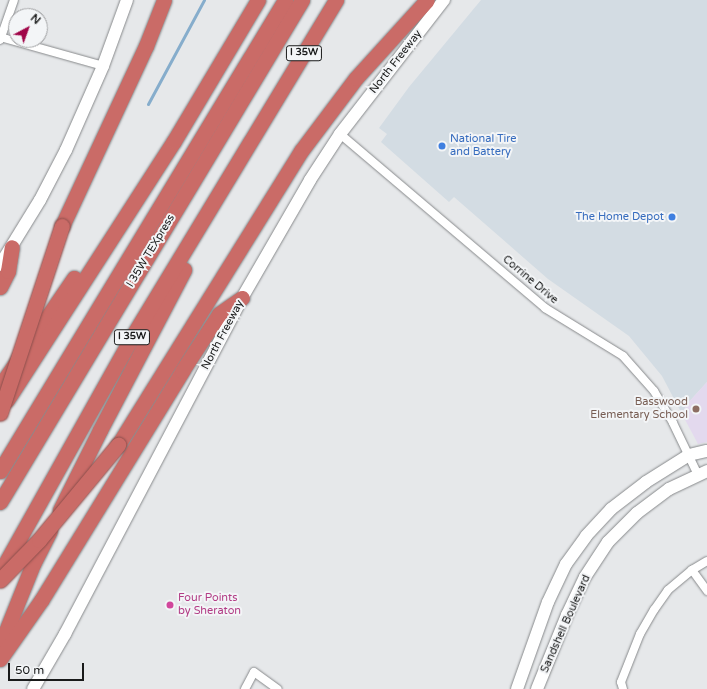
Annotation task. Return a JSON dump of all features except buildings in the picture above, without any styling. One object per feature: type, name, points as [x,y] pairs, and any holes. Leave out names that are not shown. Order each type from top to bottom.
[{"type":"highway","points":[[0,412],[62,226],[146,46],[164,0]]},
{"type":"highway","points":[[0,412],[174,141],[258,0]]},
{"type":"highway","name":"I 35W TEXpress","points":[[0,471],[285,0]]},
{"type":"highway","name":"I 35W TEXpress","points":[[0,502],[302,0]]},
{"type":"highway","name":"I 35W","points":[[0,573],[132,337],[336,0]]},
{"type":"highway","points":[[0,580],[39,540],[118,445],[301,152],[356,78],[427,0]]},
{"type":"highway","points":[[0,646],[33,564],[100,430],[192,253],[265,131],[272,106]]},
{"type":"highway","points":[[0,386],[154,160],[174,141]]},
{"type":"highway","points":[[0,287],[8,271],[12,247]]},
{"type":"highway","points":[[0,659],[42,599],[182,371],[219,314],[242,298]]},
{"type":"main road","points":[[0,265],[40,200],[66,150],[103,66],[127,0]]},
{"type":"main road","name":"North Freeway","points":[[33,689],[72,620],[242,298],[310,180],[340,134],[444,0]]},
{"type":"main road","name":"Sandshell Boulevard","points":[[517,689],[548,602],[566,564],[586,536],[611,510],[646,482],[689,455],[707,451]]},
{"type":"main road","name":"Sandshell Boulevard","points":[[537,689],[567,615],[585,577],[608,542],[637,513],[669,489],[702,473]]},
{"type":"street","points":[[14,0],[0,38],[103,66]]},
{"type":"street","name":"Corrine Drive","points":[[340,134],[545,308],[623,356],[654,391],[689,455],[702,473]]},
{"type":"street","points":[[623,689],[621,682],[640,634],[650,616],[668,590],[692,570],[707,561]]},
{"type":"street","points":[[692,570],[707,591]]},
{"type":"street","points":[[245,689],[254,672],[277,689]]},
{"type":"shaded area","points":[[481,0],[707,0],[707,382],[687,404],[682,414],[662,376],[629,336],[548,279],[454,197],[449,202],[381,142],[387,134],[379,128],[409,87]]},
{"type":"shaded area","name":"Basswood Elementary School","points":[[707,382],[707,442],[698,444],[682,414],[687,404]]},
{"type":"waterway","points":[[148,104],[204,0]]},
{"type":"place","name":"National Tire and Battery","points":[[442,146]]},
{"type":"place","name":"The Home Depot","points":[[672,217]]},
{"type":"place","name":"Basswood Elementary School","points":[[696,409]]},
{"type":"place","name":"Four Points by Sheraton","points":[[170,605]]}]
